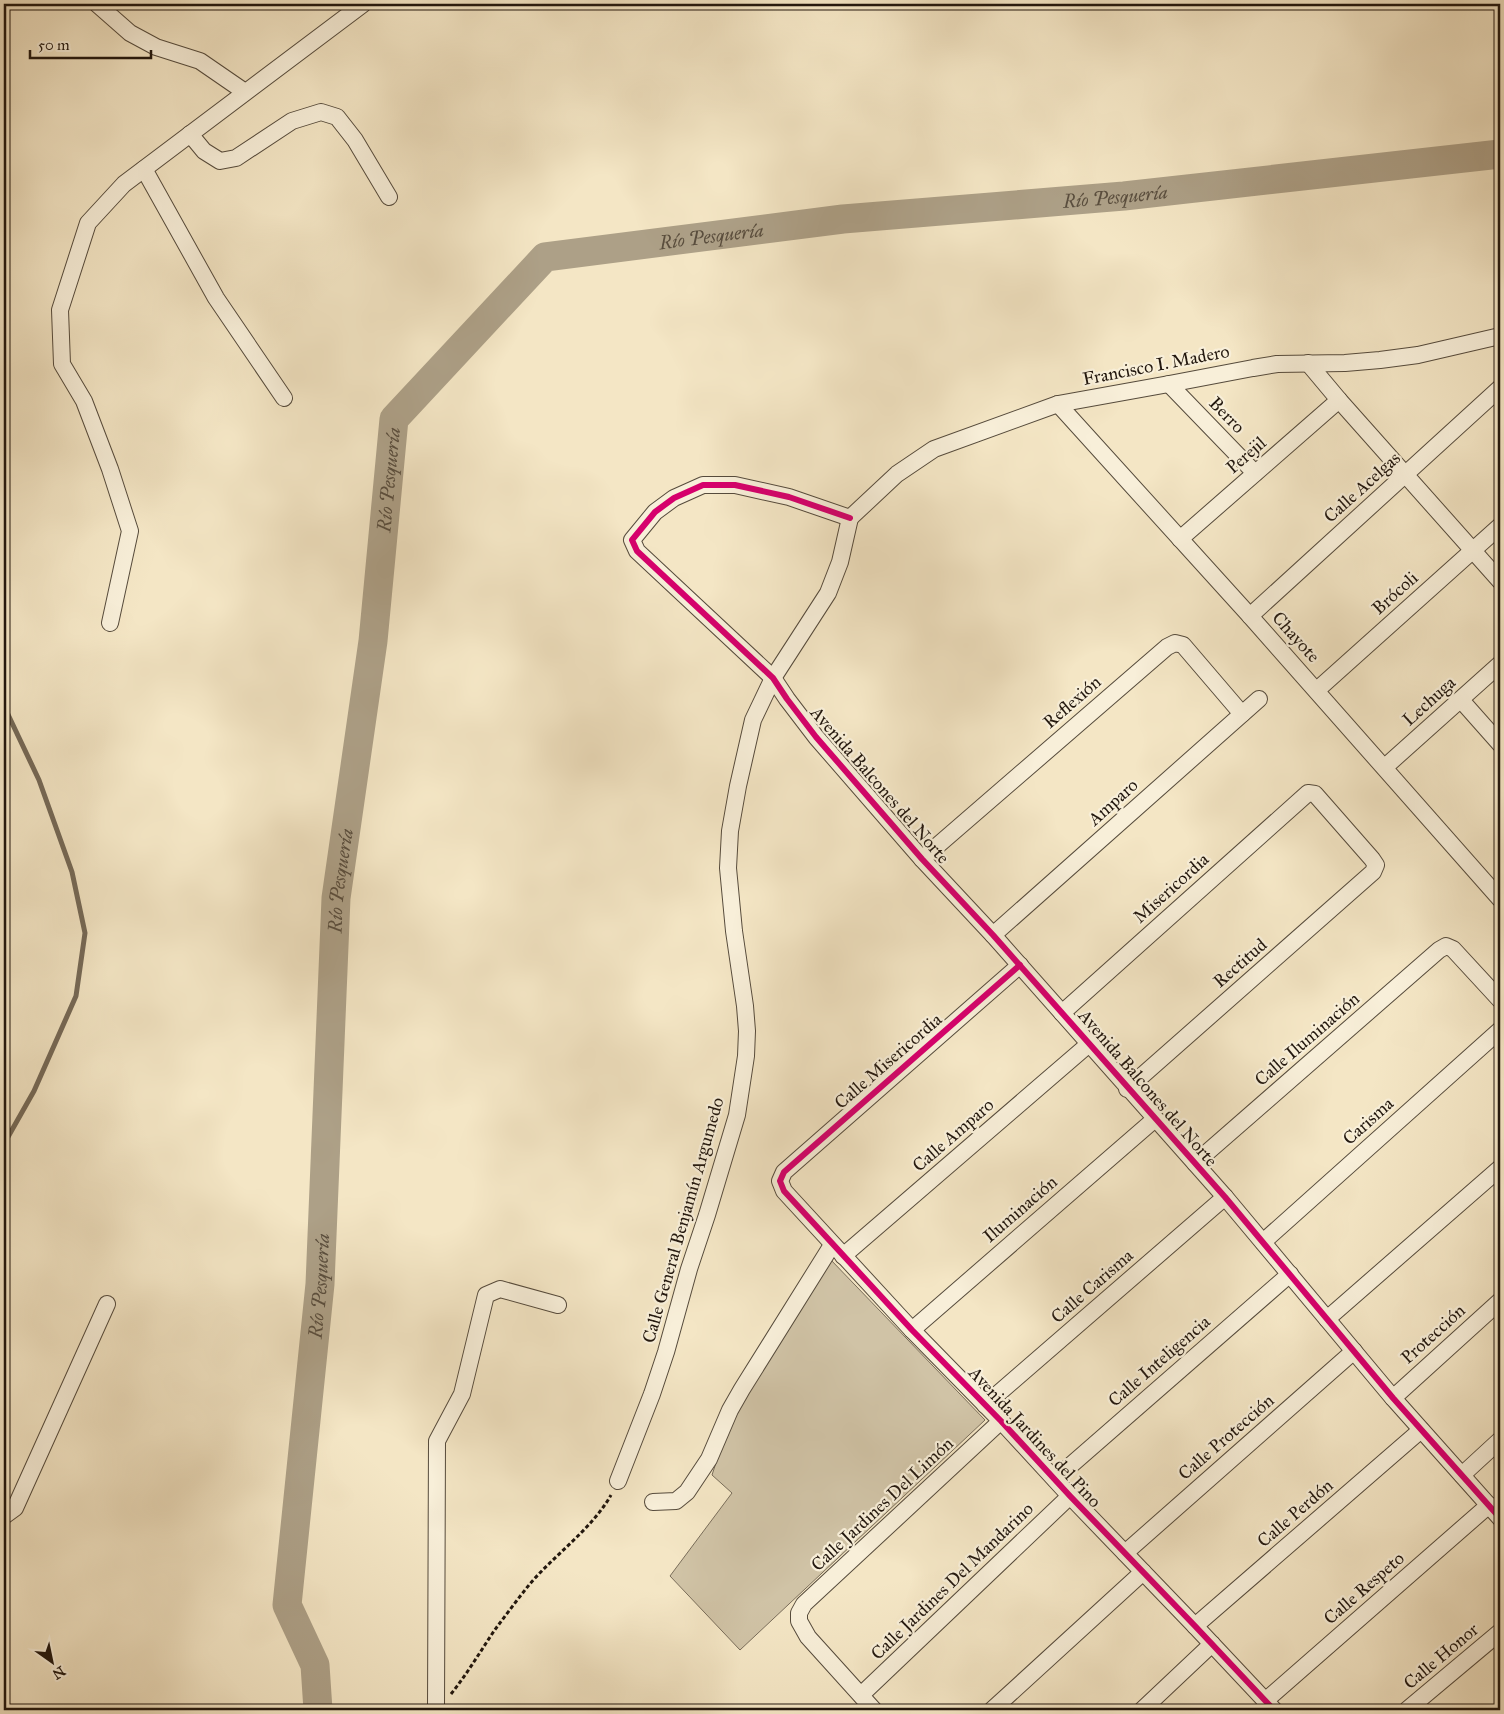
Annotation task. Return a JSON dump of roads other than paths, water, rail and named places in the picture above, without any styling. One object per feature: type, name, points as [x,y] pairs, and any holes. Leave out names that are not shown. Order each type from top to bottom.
[{"type":"street","points":[[97,4],[130,33],[156,47],[200,61],[245,92]]},
{"type":"street","points":[[110,623],[130,531],[84,401],[62,364],[60,310],[88,223],[124,184],[363,4]]},
{"type":"street","points":[[190,134],[204,150],[220,161],[236,158],[292,121],[321,112],[337,117],[354,140],[389,197]]},
{"type":"street","points":[[144,169],[216,298],[284,398]]},
{"type":"street","name":"Francisco I. Madero","points":[[850,518],[896,474],[934,449],[1058,404],[1277,364],[1345,363],[1418,355],[1500,336]]},
{"type":"street","points":[[1308,363],[1338,400],[1500,581]]},
{"type":"street","name":"Berro","points":[[1169,384],[1255,473]]},
{"type":"street","name":"Calle Acelgas","points":[[1250,616],[1500,388]]},
{"type":"street","name":"Perejil","points":[[1180,539],[1338,400]]},
{"type":"street","name":"Chayote","points":[[1058,404],[1385,767],[1500,899]]},
{"type":"street","name":"Avenida Balcones del Norte","points":[[850,518],[789,497],[734,485],[702,485],[674,498],[655,512],[632,540],[636,551],[773,678],[816,737],[922,859],[1020,965],[1225,1197],[1393,1398],[1495,1512]]},
{"type":"street","name":"Calle General Benjamín Argumedo","points":[[618,1481],[649,1403],[666,1352],[689,1269],[708,1215],[737,1115],[746,1056],[747,1031],[728,868],[730,831],[753,720],[773,678],[828,593],[840,562],[850,518]]},
{"type":"street","name":"Brócoli","points":[[1316,690],[1500,526]]},
{"type":"street","name":"Reflexión","points":[[922,859],[1167,647],[1175,643],[1183,645],[1242,714]]},
{"type":"street","name":"Lechuga","points":[[1385,767],[1500,664]]},
{"type":"street","name":"Amparo","points":[[993,935],[1259,699]]},
{"type":"street","points":[[1462,700],[1500,744]]},
{"type":"street","name":"Misericordia","points":[[1062,1013],[1308,793],[1315,794],[1376,865]]},
{"type":"street","name":"Rectitud","points":[[1128,1089],[1373,872],[1376,865]]},
{"type":"street","name":"Calle Iluminación","points":[[1195,1163],[1439,950],[1446,946],[1453,949],[1500,1000]]},
{"type":"street","name":"Calle Misericordia","points":[[780,1181],[784,1172],[1020,965]]},
{"type":"street","name":"Carisma","points":[[1263,1242],[1500,1030]]},
{"type":"street","name":"Calle Amparo","points":[[653,1502],[676,1501],[687,1492],[709,1459],[727,1416],[738,1396],[838,1250],[1089,1044]]},
{"type":"street","name":"Iluminación","points":[[912,1330],[1155,1119]]},
{"type":"street","points":[[1327,1319],[1500,1168]]},
{"type":"street","name":"Avenida Jardines del Pino","points":[[780,1181],[784,1191],[912,1330],[1001,1421],[1269,1706]]},
{"type":"street","name":"Calle Carisma","points":[[985,1405],[1225,1197]]},
{"type":"street","name":"Calle Inteligencia","points":[[1054,1479],[1290,1274]]},
{"type":"street","points":[[436,1710],[437,1441],[462,1394],[486,1295],[500,1289],[558,1305]]},
{"type":"street","name":"Protección","points":[[1393,1398],[1500,1301]]},
{"type":"street","points":[[4,1516],[15,1508],[107,1304]]},
{"type":"street","name":"Calle Protección","points":[[1124,1553],[1354,1351]]},
{"type":"street","name":"Calle Jardines Del Limón","points":[[861,1695],[808,1637],[799,1621],[799,1613],[804,1604],[1001,1421]]},
{"type":"street","name":"Calle Perdón","points":[[1195,1626],[1421,1430]]},
{"type":"street","points":[[1462,1475],[1500,1440]]},
{"type":"street","name":"Calle Jardines Del Mandarino","points":[[861,1695],[1070,1496]]},
{"type":"street","name":"Calle Respeto","points":[[1269,1706],[1495,1512]]},
{"type":"street","points":[[992,1710],[1143,1572]]},
{"type":"street","name":"Calle Honor","points":[[1407,1710],[1500,1632]]},
{"type":"street","points":[[1142,1710],[1212,1644]]},
{"type":"street","points":[[861,1695],[874,1710]]},
{"type":"waterway","name":"Río Pesquería","points":[[318,1710],[315,1665],[287,1605],[320,1284],[336,898],[373,641],[394,419],[545,257],[843,219],[1124,196],[1500,154]]},
{"type":"waterway","points":[[4,706],[39,780],[72,872],[85,933],[76,996],[34,1091],[4,1144]]}]
